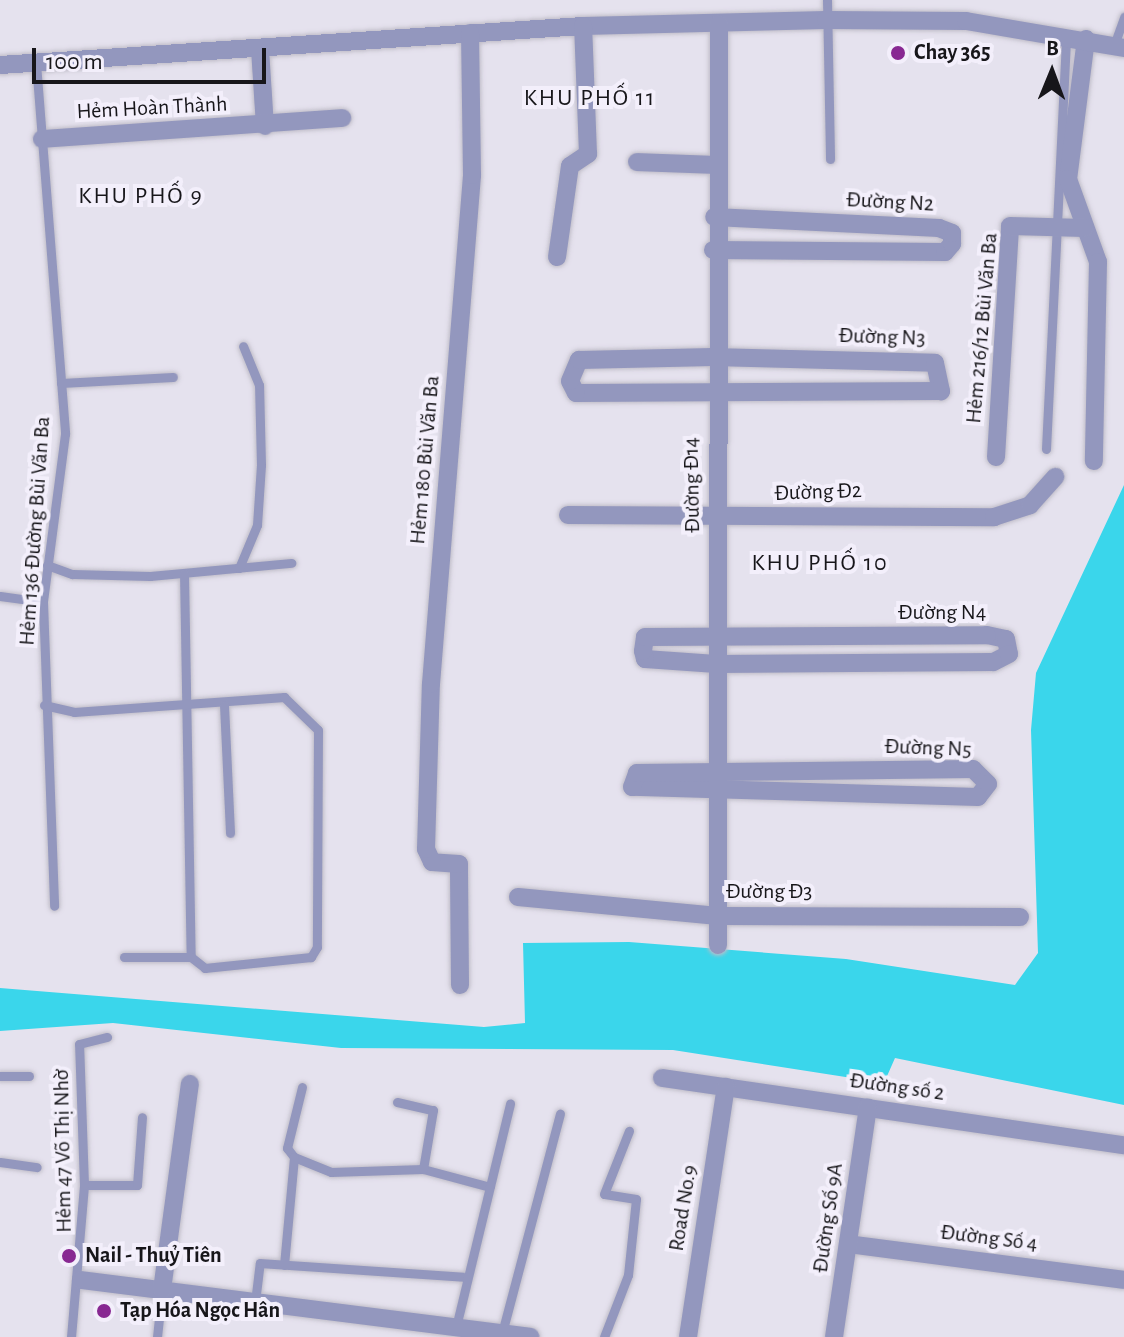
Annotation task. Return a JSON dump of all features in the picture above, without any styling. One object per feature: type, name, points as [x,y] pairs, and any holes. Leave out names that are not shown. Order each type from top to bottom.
[{"type":"street","points":[[0,65],[583,26],[826,20],[966,21],[1119,46]]},
{"type":"street","name":"Đường Đ14","points":[[718,945],[718,519],[713,250],[719,24]]},
{"type":"street","points":[[557,257],[570,166],[588,154],[583,26]]},
{"type":"street","name":"Hẻm 180 Bùi Văn Ba","points":[[460,985],[458,863],[432,862],[426,849],[431,684],[472,175],[470,33]]},
{"type":"street","points":[[1086,39],[1068,179],[1098,262],[1094,461]]},
{"type":"street","points":[[260,49],[265,126]]},
{"type":"street","name":"Hẻm Hoàn Thành","points":[[42,139],[265,126],[342,118]]},
{"type":"street","points":[[637,162],[715,165]]},
{"type":"street","name":"Đường N2","points":[[713,250],[945,252],[952,244],[952,233],[939,228],[714,217]]},
{"type":"street","name":"Hẻm 216/12 Bùi Văn Ba","points":[[996,457],[1010,226],[1085,228]]},
{"type":"street","points":[[713,357],[579,360],[570,381],[576,393],[714,393]]},
{"type":"street","name":"Đường N3","points":[[713,357],[935,363],[942,378],[941,391],[714,393]]},
{"type":"street","name":"Đường Đ2","points":[[568,515],[718,519],[994,517],[1030,505],[1055,477]]},
{"type":"street","name":"Đường N4","points":[[987,635],[1006,639],[1009,654],[993,662],[716,664],[645,659],[645,637],[716,640],[987,635]]},
{"type":"street","name":"Đường N5","points":[[973,769],[988,784],[978,797],[717,795],[632,787],[637,773],[973,769]]},
{"type":"street","name":"Đường Đ3","points":[[518,897],[718,916],[1020,917]]},
{"type":"street","name":"Đường số 2","points":[[662,1078],[1124,1145]]},
{"type":"street","points":[[162,1290],[190,1084]]},
{"type":"street","name":"Road No.9","points":[[688,1337],[726,1087]]},
{"type":"street","name":"Đường Số 9A","points":[[834,1337],[868,1107]]},
{"type":"street","name":"Đường Số 4","points":[[848,1244],[1124,1280]]},
{"type":"street","points":[[81,1280],[530,1337]]},
{"type":"lane","points":[[827,0],[830,159]]},
{"type":"lane","points":[[1119,46],[1124,17]]},
{"type":"lane","points":[[1046,449],[1054,227],[1066,36]]},
{"type":"lane","name":"Hẻm 136 Đường Bùi Văn Ba","points":[[36,63],[65,434],[43,602],[44,705],[54,906]]},
{"type":"lane","points":[[239,568],[257,525],[261,465],[259,385],[243,346]]},
{"type":"lane","points":[[61,383],[173,377]]},
{"type":"lane","points":[[47,565],[72,574],[184,573],[291,563]]},
{"type":"lane","points":[[184,573],[189,704],[191,957]]},
{"type":"lane","points":[[0,596],[43,602]]},
{"type":"lane","points":[[44,705],[74,712],[189,704],[224,705],[284,697],[318,730],[317,947],[311,957],[205,968],[191,957],[124,957]]},
{"type":"lane","points":[[224,705],[230,833]]},
{"type":"lane","name":"Hẻm 47 Võ Thị Nhờ","points":[[71,1337],[81,1280],[84,1185],[79,1044],[107,1037]]},
{"type":"lane","points":[[0,1076],[29,1076]]},
{"type":"lane","points":[[302,1087],[287,1148],[294,1157],[359,1175],[423,1169],[490,1187]]},
{"type":"lane","points":[[397,1102],[433,1110],[423,1169]]},
{"type":"lane","points":[[456,1327],[463,1277],[490,1187],[510,1103]]},
{"type":"lane","points":[[502,1333],[560,1114]]},
{"type":"lane","points":[[84,1185],[137,1185],[142,1117]]},
{"type":"lane","points":[[604,1337],[628,1275],[636,1199],[604,1194],[629,1131]]},
{"type":"lane","points":[[284,1265],[294,1157]]},
{"type":"lane","points":[[0,1162],[37,1167]]},
{"type":"lane","points":[[255,1302],[260,1263],[463,1277]]},
{"type":"lane","points":[[157,1337],[162,1290]]},
{"type":"water","points":[[1124,485],[1124,1105],[895,1058],[884,1083],[673,1050],[341,1048],[113,1023],[0,1031],[0,988],[484,1027],[525,1023],[523,943],[629,942],[846,959],[1015,985],[1038,953],[1031,730],[1036,673]]},
{"type":"place","name":"Chay 365","points":[[898,53]]},
{"type":"place","name":"Nail - Thuỷ Tiên","points":[[69,1256]]},
{"type":"place","name":"Tạp Hóa Ngọc Hân","points":[[104,1311]]},
{"type":"district","name":"KHU PHỐ 11","points":[[590,99]]},
{"type":"district","name":"KHU PHỐ 9","points":[[141,197]]},
{"type":"district","name":"KHU PHỐ 10","points":[[820,564]]}]
